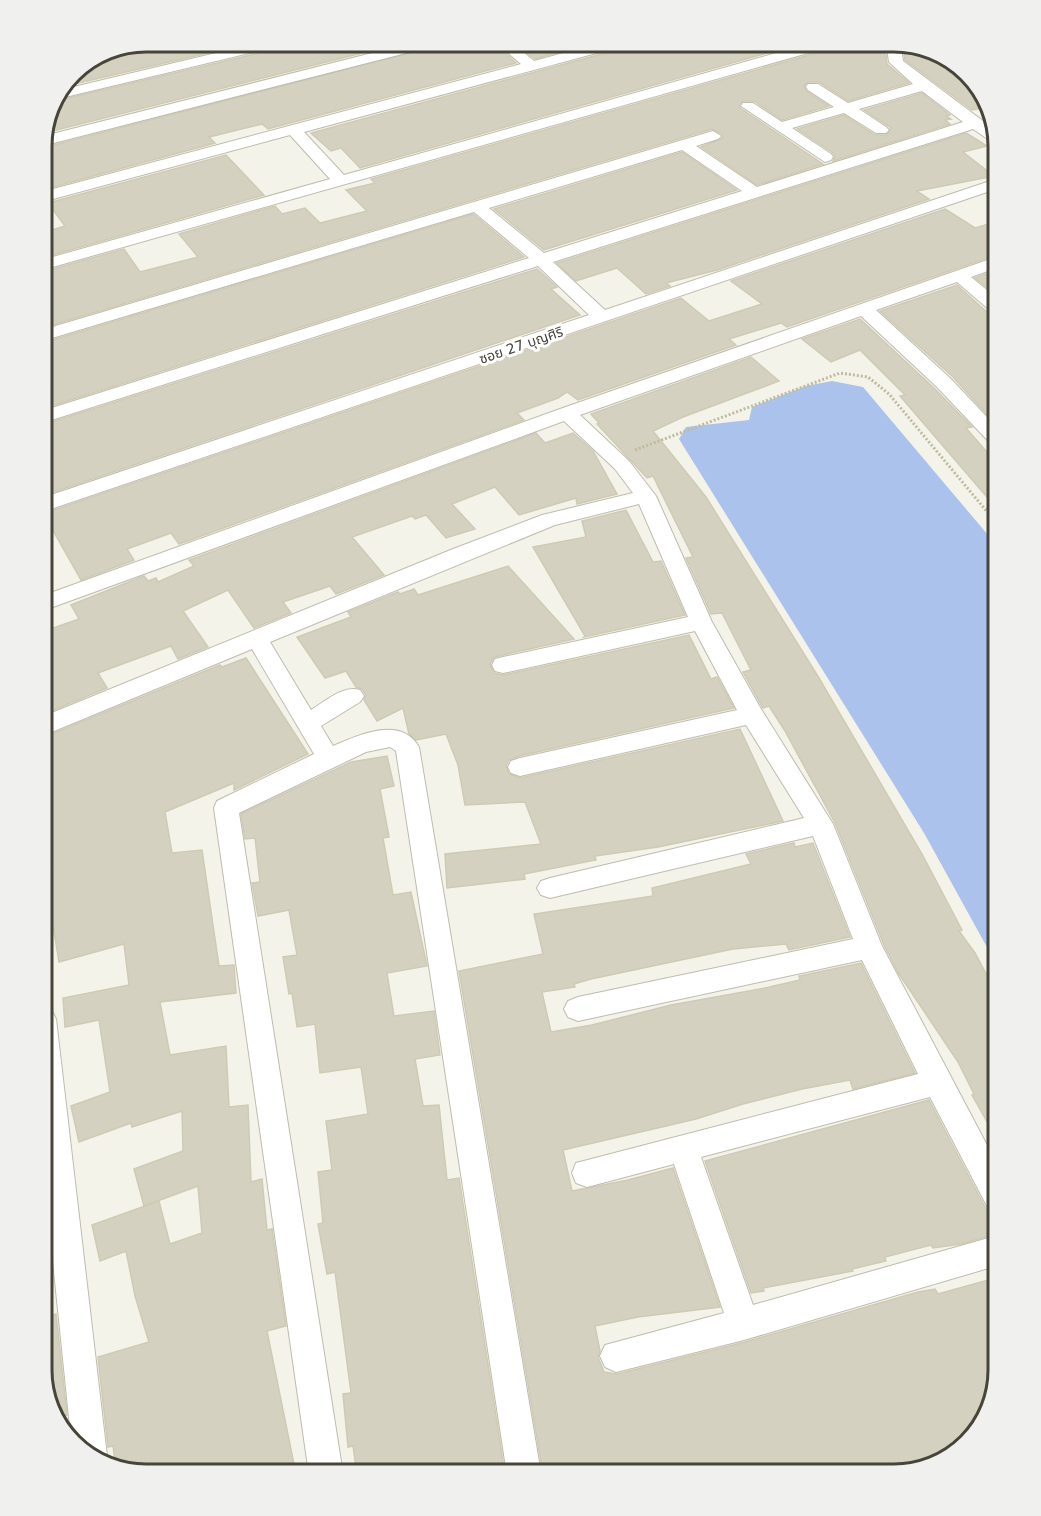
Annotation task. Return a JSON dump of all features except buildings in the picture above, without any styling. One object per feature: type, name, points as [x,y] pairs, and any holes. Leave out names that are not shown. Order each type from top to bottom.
[{"type":"street","points":[[70,92],[237,52]]},
{"type":"street","points":[[322,52],[338,66]]},
{"type":"street","points":[[53,138],[392,52]]},
{"type":"street","points":[[515,52],[532,66]]},
{"type":"street","points":[[53,194],[582,53]]},
{"type":"street","points":[[53,262],[793,53]]},
{"type":"street","points":[[895,53],[896,62],[924,86],[988,132]]},
{"type":"street","points":[[209,59],[245,90]]},
{"type":"street","points":[[780,127],[924,86]]},
{"type":"street","points":[[813,87],[881,130]]},
{"type":"street","points":[[748,106],[825,157]]},
{"type":"street","points":[[53,414],[975,123]]},
{"type":"street","points":[[293,129],[340,180]]},
{"type":"street","points":[[53,333],[713,136]]},
{"type":"street","points":[[684,145],[754,192]]},
{"type":"street","name":"ซอย 27 บุญศิริ","points":[[53,502],[988,187]]},
{"type":"street","points":[[477,207],[542,260],[603,317]]},
{"type":"street","points":[[53,600],[567,412],[988,265]]},
{"type":"street","points":[[959,275],[988,300]]},
{"type":"street","points":[[864,309],[944,383],[988,429]]},
{"type":"street","points":[[567,412],[615,458],[646,496],[701,622],[752,714],[821,824],[869,947],[936,1082],[988,1178]]},
{"type":"street","points":[[53,722],[460,554],[549,520],[646,496]]},
{"type":"street","points":[[503,665],[701,622]]},
{"type":"street","points":[[257,639],[327,758]]},
{"type":"street","points":[[307,724],[352,696]]},
{"type":"street","points":[[520,767],[752,714]]},
{"type":"street","points":[[324,1463],[226,808],[327,758],[384,737],[395,738],[407,747],[522,1464]]},
{"type":"street","points":[[550,888],[821,824]]},
{"type":"street","points":[[578,1009],[869,947]]},
{"type":"street","points":[[587,1173],[936,1082]]},
{"type":"street","points":[[53,1119],[89,1444]]},
{"type":"street","points":[[683,1148],[744,1324]]},
{"type":"street","points":[[616,1356],[744,1324],[988,1253]]},
{"type":"path","points":[[615,458],[840,373],[868,377],[889,394],[988,513]]},
{"type":"water","points":[[832,381],[863,387],[988,535],[988,949],[924,833],[679,439],[686,427],[749,420],[752,407],[806,386]]}]
